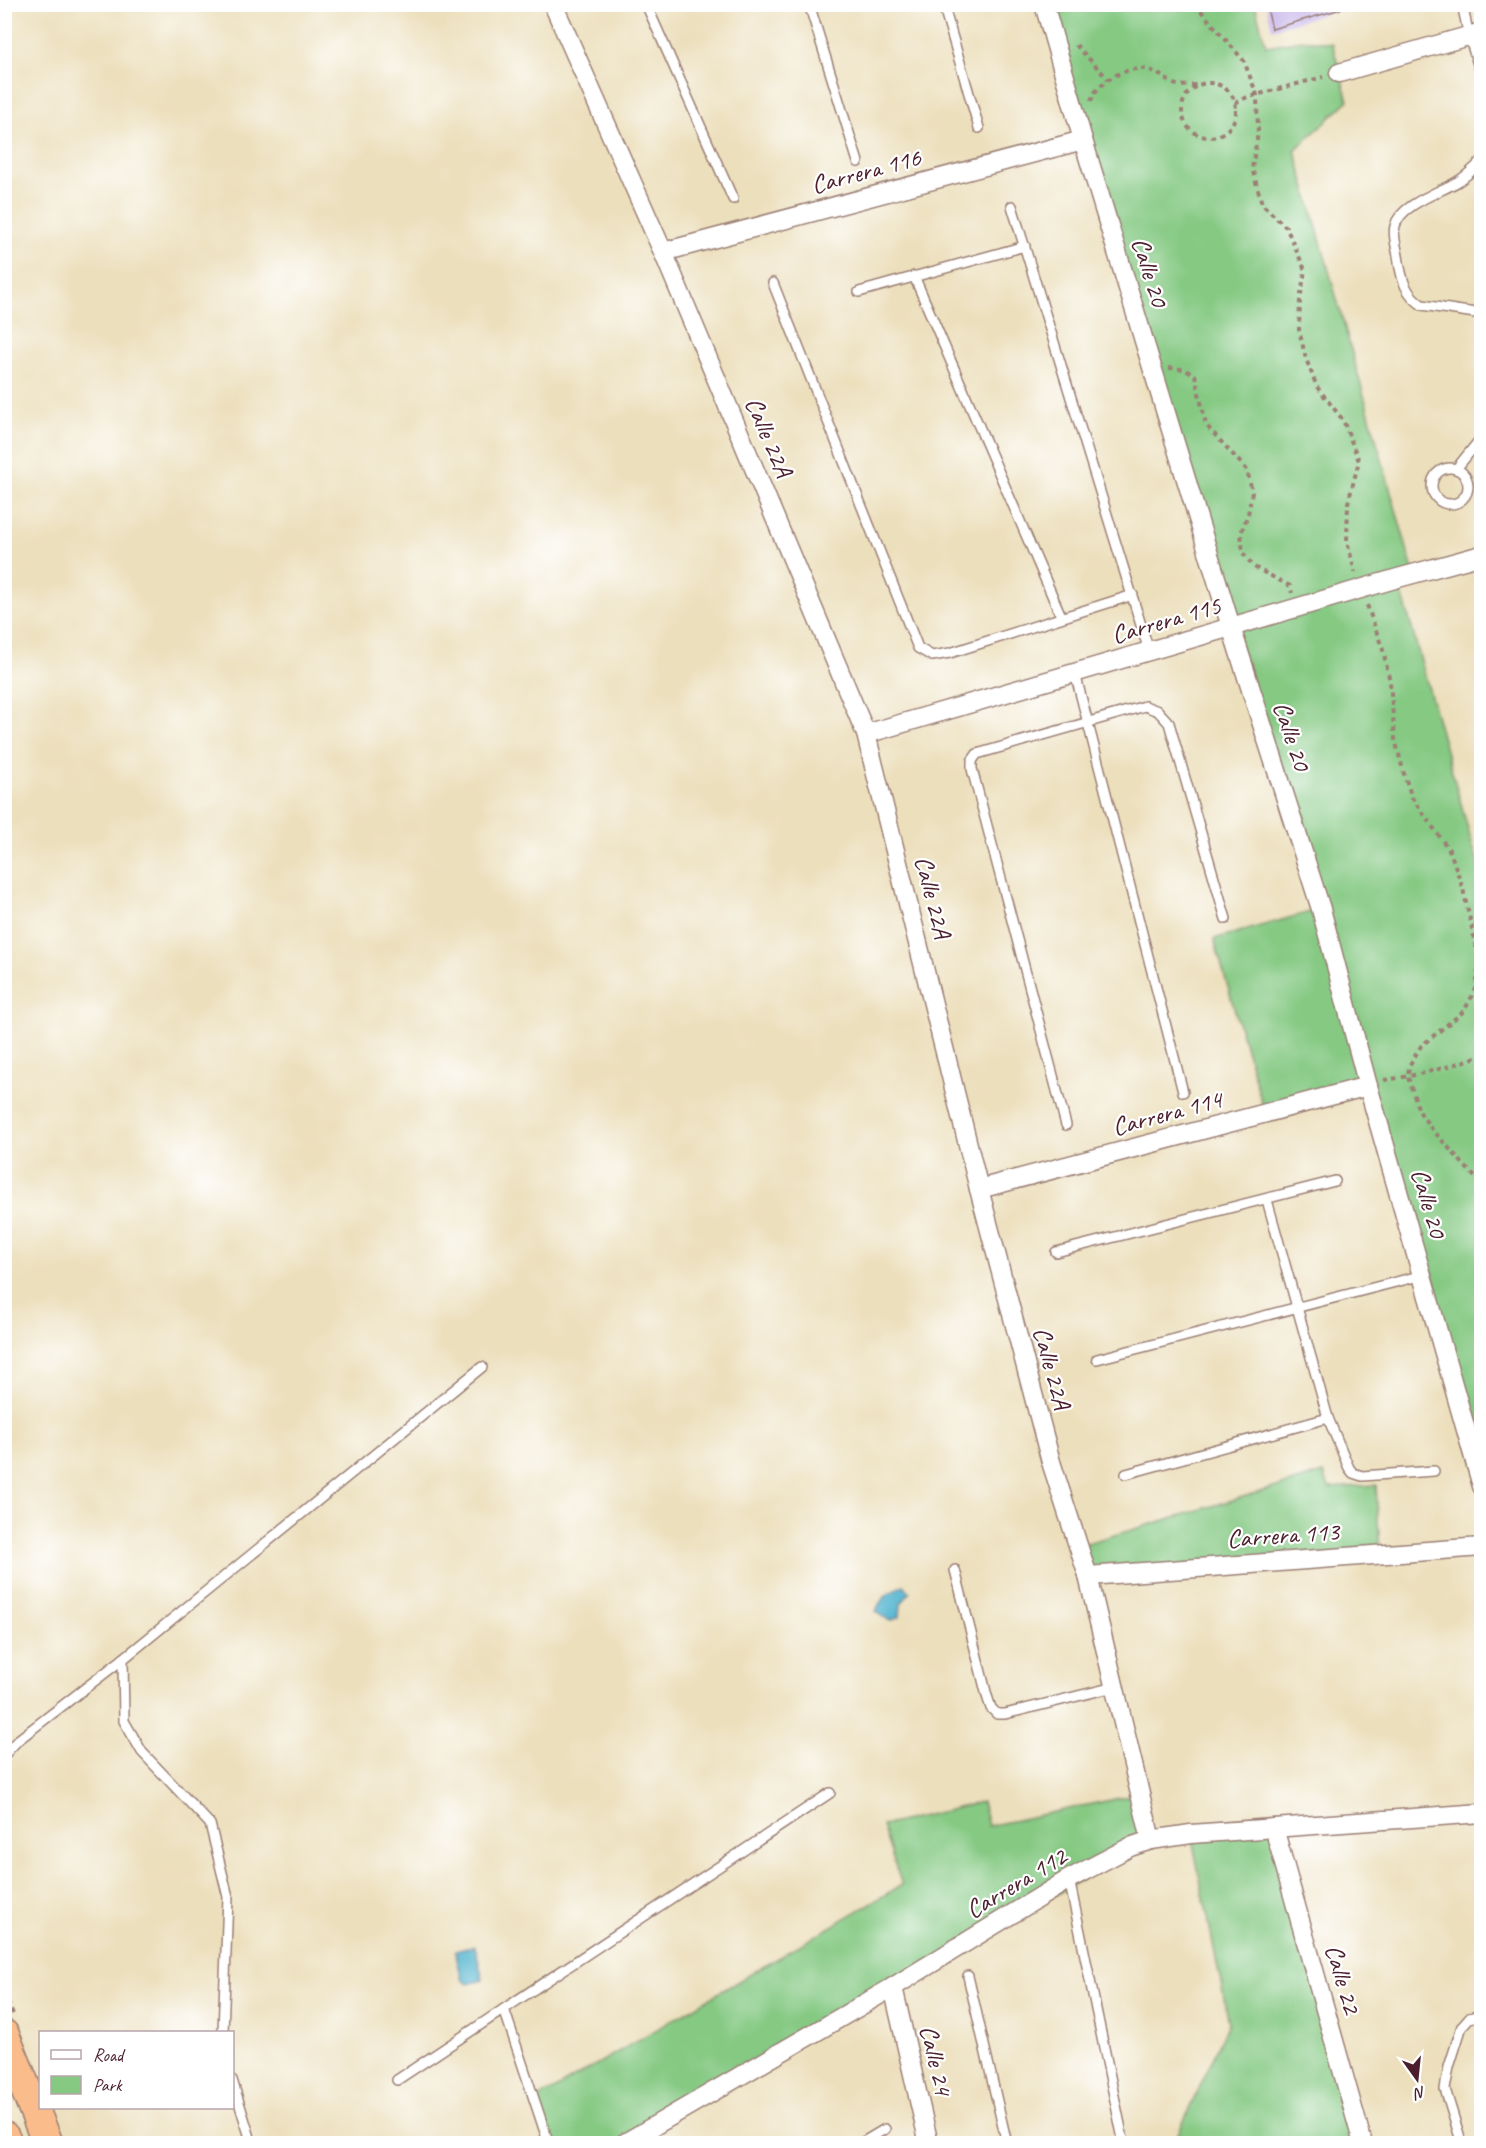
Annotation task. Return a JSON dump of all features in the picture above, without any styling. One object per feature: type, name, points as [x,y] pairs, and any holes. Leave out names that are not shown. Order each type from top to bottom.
[{"type":"highway","points":[[4,2035],[48,2144]]},
{"type":"highway","points":[[4,2137],[7,2144]]},
{"type":"street","name":"Calle 22A","points":[[553,4],[663,252],[866,734],[979,1189],[1051,1462],[1088,1576],[1151,1840]]},
{"type":"street","name":"Calle 20","points":[[1044,4],[1231,627],[1321,909],[1368,1086],[1482,1486]]},
{"type":"street","points":[[1339,73],[1475,34]]},
{"type":"street","name":"Carrera 116","points":[[663,252],[1083,140]]},
{"type":"street","name":"Carrera 115","points":[[866,734],[1482,555]]},
{"type":"street","name":"Carrera 114","points":[[979,1189],[1368,1086]]},
{"type":"street","name":"Carrera 113","points":[[1088,1576],[1482,1547]]},
{"type":"street","name":"Carrera 112","points":[[623,2144],[893,1987],[1069,1879],[1130,1847],[1151,1840],[1191,1834],[1482,1813]]},
{"type":"street","name":"Calle 22","points":[[1274,1828],[1363,2144]]},
{"type":"street","name":"Calle 24","points":[[893,1987],[929,2144]]},
{"type":"lane","points":[[646,4],[733,199]]},
{"type":"lane","points":[[809,4],[858,162]]},
{"type":"lane","points":[[943,4],[979,128]]},
{"type":"lane","points":[[1462,4],[1475,34],[1482,77]]},
{"type":"lane","points":[[1482,160],[1464,178],[1404,211],[1396,220],[1394,229],[1402,279],[1414,300],[1422,305],[1482,314]]},
{"type":"lane","points":[[1012,206],[1149,651]]},
{"type":"lane","points":[[859,292],[1025,246]]},
{"type":"lane","points":[[914,276],[1062,616]]},
{"type":"lane","points":[[773,283],[918,648],[932,656],[950,653],[1132,595]]},
{"type":"lane","points":[[1456,469],[1482,436]]},
{"type":"lane","points":[[1075,673],[1182,1092]]},
{"type":"lane","points":[[1066,1125],[972,769],[972,761],[981,751],[1088,721],[1145,706],[1158,711],[1169,723],[1226,920]]},
{"type":"lane","points":[[1056,1252],[1335,1181]]},
{"type":"lane","points":[[1267,1200],[1328,1418],[1346,1463],[1353,1473],[1362,1476],[1434,1471]]},
{"type":"lane","points":[[1097,1359],[1423,1275]]},
{"type":"lane","points":[[4,1755],[18,1740],[123,1659],[482,1367]]},
{"type":"lane","points":[[1126,1474],[1328,1418]]},
{"type":"lane","points":[[955,1570],[987,1696],[997,1714],[1114,1688]]},
{"type":"lane","points":[[123,1659],[124,1721],[142,1752],[210,1824],[228,1897],[224,2031]]},
{"type":"lane","points":[[397,2080],[830,1793]]},
{"type":"lane","points":[[1069,1879],[1124,2144]]},
{"type":"lane","points":[[968,1976],[1007,2144]]},
{"type":"lane","points":[[504,2009],[549,2144]]},
{"type":"lane","points":[[1462,2144],[1446,2090],[1449,2067],[1461,2026],[1469,2018],[1482,2015]]},
{"type":"lane","points":[[234,2086],[252,2144]]},
{"type":"lane","points":[[860,2144],[885,2129]]},
{"type":"path","points":[[1195,4],[1244,61],[1257,95],[1258,133],[1252,168],[1262,204],[1286,227],[1305,270],[1300,300],[1299,330],[1306,359],[1317,387],[1343,420],[1359,461],[1347,503],[1347,541],[1383,650],[1390,682],[1395,739],[1406,782],[1412,798],[1450,851],[1463,889],[1479,959],[1476,989],[1464,1011],[1421,1046],[1409,1066],[1407,1077],[1419,1111],[1430,1127],[1482,1185]]},
{"type":"path","points":[[1108,79],[1127,71],[1144,69],[1160,74],[1176,85],[1210,83],[1221,86],[1230,93],[1235,103],[1236,114],[1232,125],[1224,133],[1213,137],[1202,136],[1191,131],[1185,123],[1182,112],[1184,101],[1190,91],[1200,85]]},
{"type":"path","points":[[1235,103],[1339,73]]},
{"type":"path","points":[[1152,367],[1183,369],[1195,375],[1206,425],[1247,470],[1252,492],[1248,514],[1241,533],[1243,553],[1254,567],[1290,586],[1296,608]]},
{"type":"path","points":[[1368,1086],[1382,1080],[1407,1077],[1482,1055]]},
{"type":"green space","points":[[1044,5],[1255,5],[1266,46],[1303,40],[1332,43],[1348,101],[1295,150],[1414,574],[1398,579],[1481,875],[1481,1486],[1368,1086],[1265,1114],[1214,939],[1321,909]]},
{"type":"green space","points":[[1324,1473],[1329,1488],[1376,1485],[1380,1553],[1088,1576],[1077,1546]]},
{"type":"green space","points":[[1139,1794],[1151,1840],[623,2143],[549,2143],[536,2100],[902,1885],[882,1826],[982,1802],[988,1826]]},
{"type":"green space","points":[[1274,1828],[1363,2143],[1177,2144],[1176,2138],[1229,2023],[1191,1834]]},
{"type":"water","points":[[904,1585],[910,1592],[901,1604],[900,1617],[890,1621],[876,1612],[883,1599]]},
{"type":"water","points":[[475,1946],[483,1980],[468,1984],[462,1979],[455,1951]]},
{"type":"building","points":[[1266,4],[1340,4],[1341,9],[1272,29]]}]
